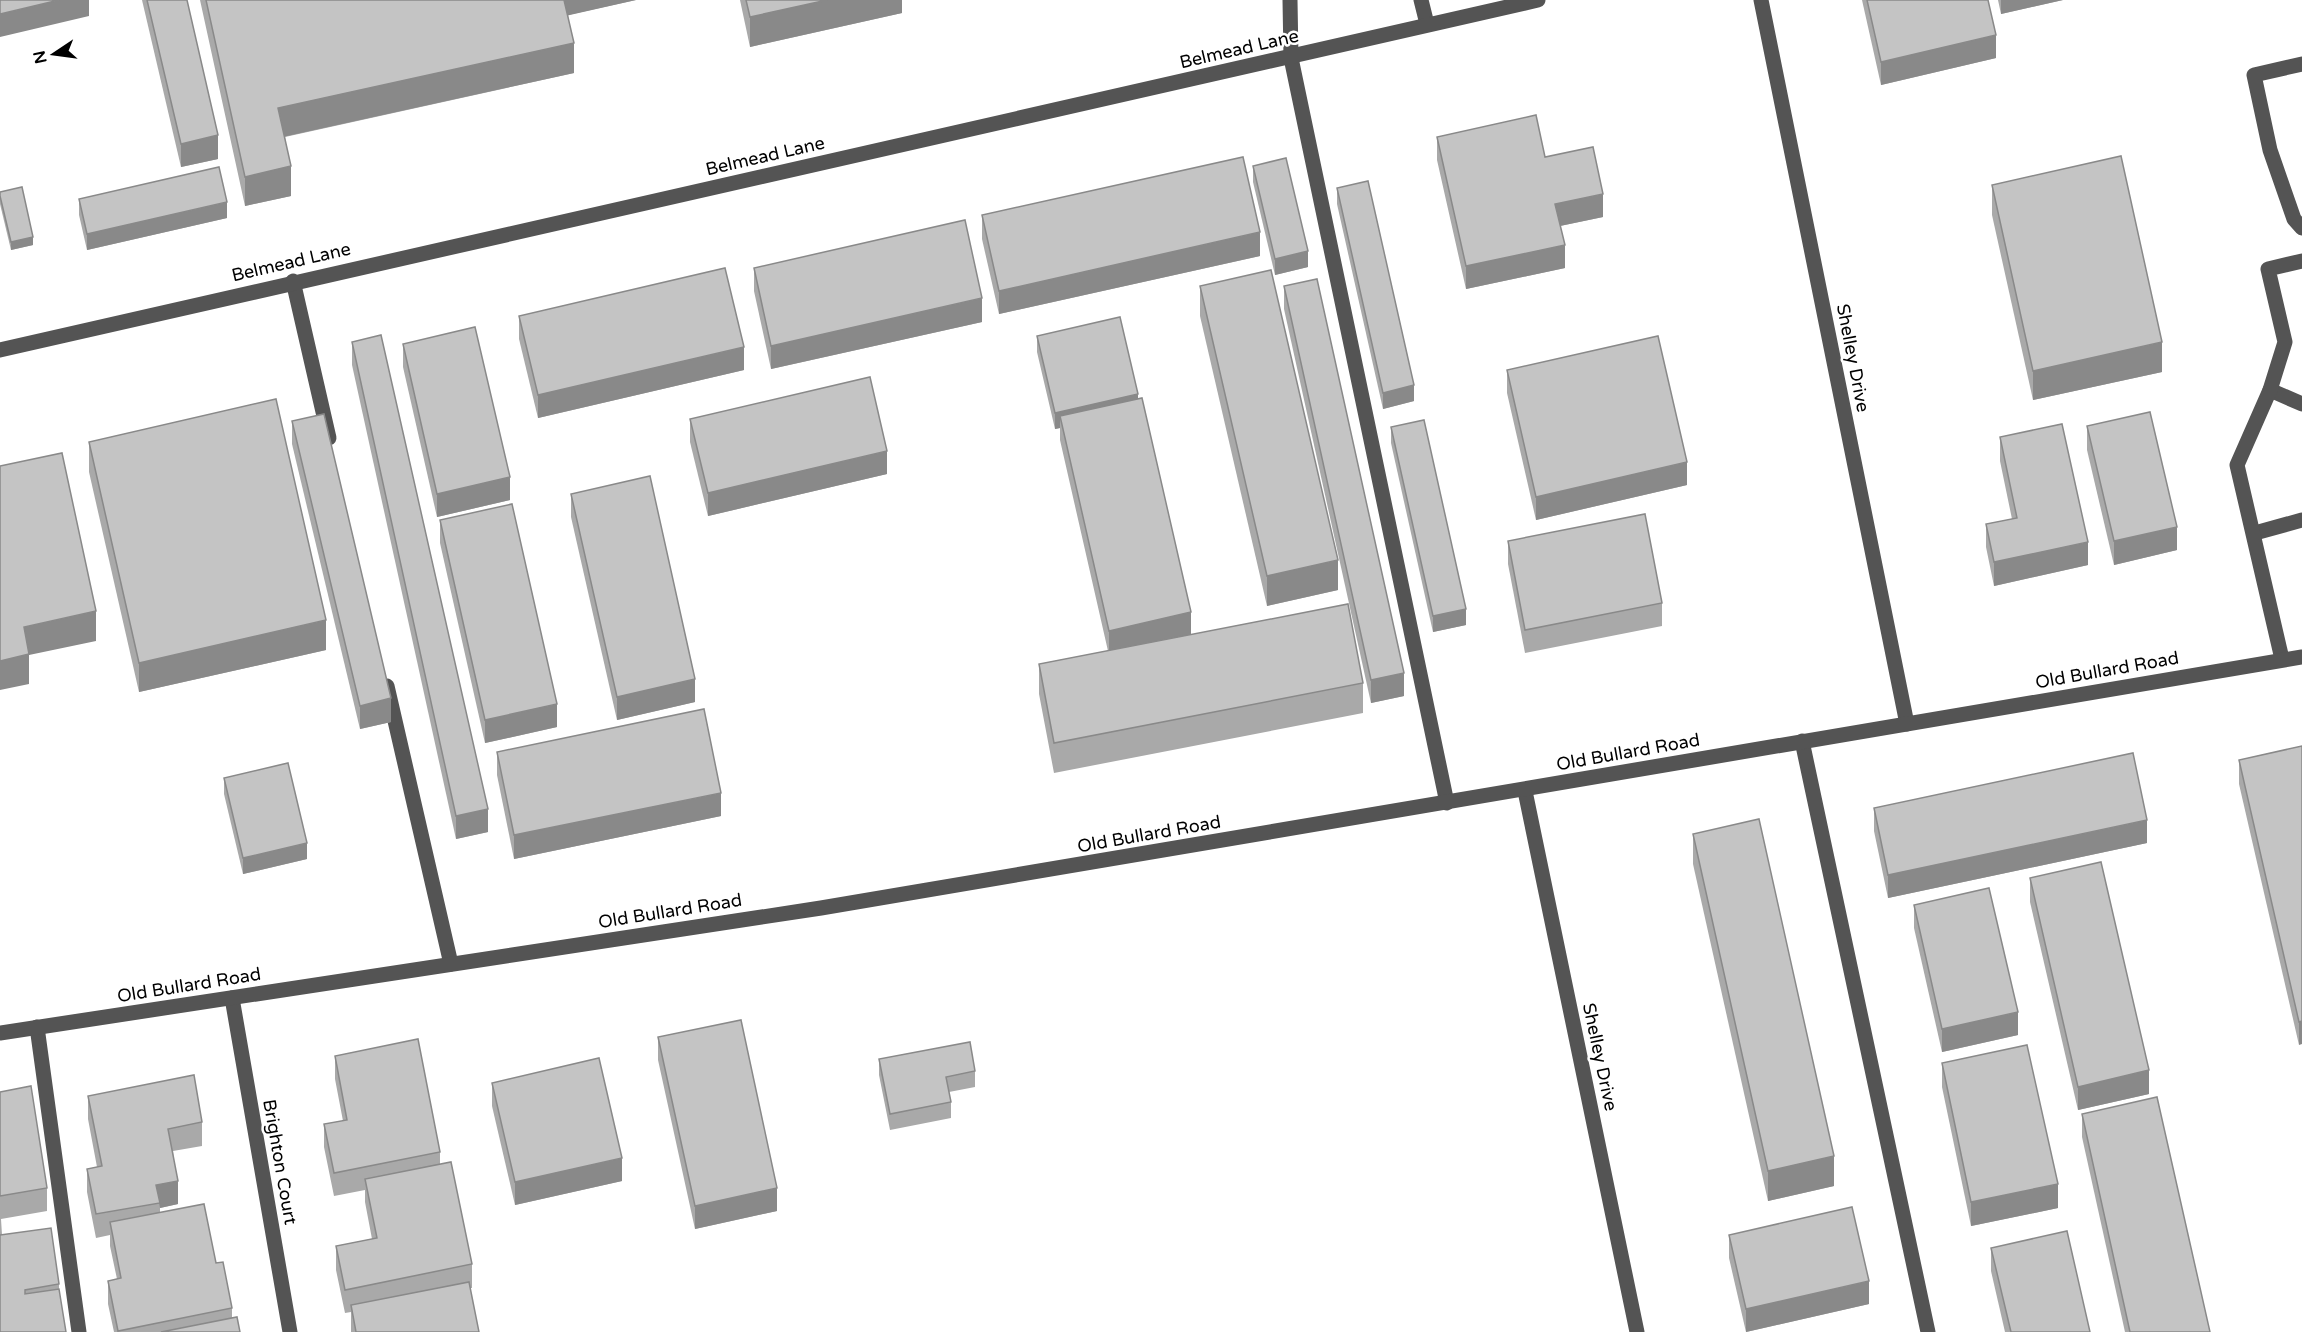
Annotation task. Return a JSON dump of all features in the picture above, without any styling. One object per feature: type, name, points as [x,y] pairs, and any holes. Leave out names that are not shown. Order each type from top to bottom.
[{"type":"street","points":[[1290,0],[1291,58],[1447,803]]},
{"type":"street","points":[[1421,0],[1427,24]]},
{"type":"street","name":"Belmead Lane","points":[[0,350],[1538,0]]},
{"type":"street","name":"Shelley Drive","points":[[1761,0],[1907,724]]},
{"type":"street","points":[[2302,64],[2254,75],[2270,150],[2294,219],[2302,228]]},
{"type":"street","points":[[2282,659],[2255,533],[2237,465],[2270,390],[2285,342],[2268,269],[2302,261]]},
{"type":"street","points":[[293,282],[334,456]]},
{"type":"street","points":[[2270,390],[2302,404]]},
{"type":"street","points":[[2255,533],[2302,520]]},
{"type":"street","name":"Old Bullard Road","points":[[0,1033],[821,909],[2302,657]]},
{"type":"street","points":[[382,665],[451,964]]},
{"type":"street","points":[[1802,741],[1928,1332]]},
{"type":"street","name":"Shelley Drive","points":[[1525,790],[1637,1332]]},
{"type":"street","name":"Brighton Court","points":[[232,998],[290,1332]]},
{"type":"street","points":[[37,1027],[79,1332]]},
{"type":"building","points":[[0,0],[59,0],[0,14]]},
{"type":"building","points":[[147,0],[187,0],[218,135],[181,144]]},
{"type":"building","points":[[206,0],[564,0],[574,43],[278,108],[291,166],[245,177]]},
{"type":"building","points":[[746,0],[827,0],[750,17]]},
{"type":"building","points":[[1867,0],[1988,0],[1996,35],[1881,62]]},
{"type":"building","points":[[1536,115],[1545,157],[1593,147],[1603,194],[1555,204],[1565,245],[1466,266],[1437,137]]},
{"type":"building","points":[[2121,156],[2162,342],[2033,371],[1992,185]]},
{"type":"building","points":[[1243,157],[1260,232],[999,291],[982,215]]},
{"type":"building","points":[[1286,158],[1308,251],[1275,259],[1253,166]]},
{"type":"building","points":[[219,167],[227,202],[87,234],[79,199]]},
{"type":"building","points":[[1368,181],[1414,385],[1383,393],[1337,188]]},
{"type":"building","points":[[22,187],[33,237],[11,242],[0,192]]},
{"type":"building","points":[[965,220],[982,298],[771,346],[754,268]]},
{"type":"building","points":[[725,268],[744,347],[538,395],[519,316]]},
{"type":"building","points":[[1271,270],[1338,560],[1267,576],[1200,286]]},
{"type":"building","points":[[1317,279],[1404,673],[1371,680],[1284,286]]},
{"type":"building","points":[[1120,317],[1138,394],[1055,413],[1037,336]]},
{"type":"building","points":[[475,327],[510,477],[437,494],[403,344]]},
{"type":"building","points":[[381,335],[488,809],[456,816],[352,342]]},
{"type":"building","points":[[1658,336],[1687,462],[1536,497],[1507,370]]},
{"type":"building","points":[[870,377],[887,451],[708,493],[690,419]]},
{"type":"building","points":[[1142,398],[1191,612],[1109,631],[1060,416]]},
{"type":"building","points":[[276,399],[326,620],[139,663],[89,442]]},
{"type":"building","points":[[2150,412],[2177,527],[2114,541],[2087,426]]},
{"type":"building","points":[[324,414],[391,698],[360,706],[292,421]]},
{"type":"building","points":[[1424,420],[1466,609],[1433,616],[1391,427]]},
{"type":"building","points":[[2062,424],[2088,542],[1994,562],[1986,524],[2017,518],[2000,437]]},
{"type":"building","points":[[62,453],[96,611],[24,627],[29,654],[0,661],[0,466]]},
{"type":"building","points":[[650,476],[695,679],[617,697],[571,494]]},
{"type":"building","points":[[512,504],[557,704],[485,720],[440,520]]},
{"type":"building","points":[[1645,514],[1662,603],[1525,630],[1508,541]]},
{"type":"building","points":[[1348,604],[1363,683],[1054,743],[1039,664]]},
{"type":"building","points":[[704,709],[721,793],[514,835],[497,752]]},
{"type":"building","points":[[2302,746],[2302,1021],[2299,1022],[2239,760]]},
{"type":"building","points":[[2133,753],[2147,820],[1888,875],[1874,808]]},
{"type":"building","points":[[288,763],[307,843],[243,858],[224,778]]},
{"type":"building","points":[[1759,819],[1834,1156],[1768,1171],[1693,834]]},
{"type":"building","points":[[2101,862],[2149,1070],[2078,1087],[2030,878]]},
{"type":"building","points":[[1989,888],[2018,1012],[1942,1029],[1914,905]]},
{"type":"building","points":[[741,1020],[777,1188],[695,1206],[658,1037]]},
{"type":"building","points":[[418,1039],[440,1152],[334,1173],[324,1124],[347,1120],[335,1056]]},
{"type":"building","points":[[970,1042],[975,1071],[946,1077],[951,1102],[890,1114],[879,1059]]},
{"type":"building","points":[[2027,1045],[2058,1184],[1971,1202],[1942,1063]]},
{"type":"building","points":[[599,1058],[622,1158],[515,1182],[492,1083]]},
{"type":"building","points":[[194,1075],[202,1122],[168,1129],[178,1181],[156,1185],[160,1203],[96,1214],[87,1169],[102,1166],[88,1096]]},
{"type":"building","points":[[31,1086],[47,1188],[0,1196],[0,1092]]},
{"type":"building","points":[[2157,1097],[2210,1332],[2130,1332],[2082,1114]]},
{"type":"building","points":[[451,1162],[472,1264],[345,1290],[336,1246],[377,1238],[365,1179]]},
{"type":"building","points":[[204,1204],[216,1263],[223,1262],[232,1308],[118,1331],[108,1281],[121,1278],[110,1222]]},
{"type":"building","points":[[1852,1207],[1869,1281],[1746,1309],[1729,1235]]},
{"type":"building","points":[[51,1228],[59,1284],[25,1290],[25,1294],[59,1289],[66,1332],[0,1332],[0,1235]]},
{"type":"building","points":[[2067,1231],[2090,1332],[2011,1332],[1991,1248]]},
{"type":"building","points":[[469,1282],[479,1332],[356,1332],[351,1305]]},
{"type":"building","points":[[237,1317],[240,1332],[161,1332]]}]
